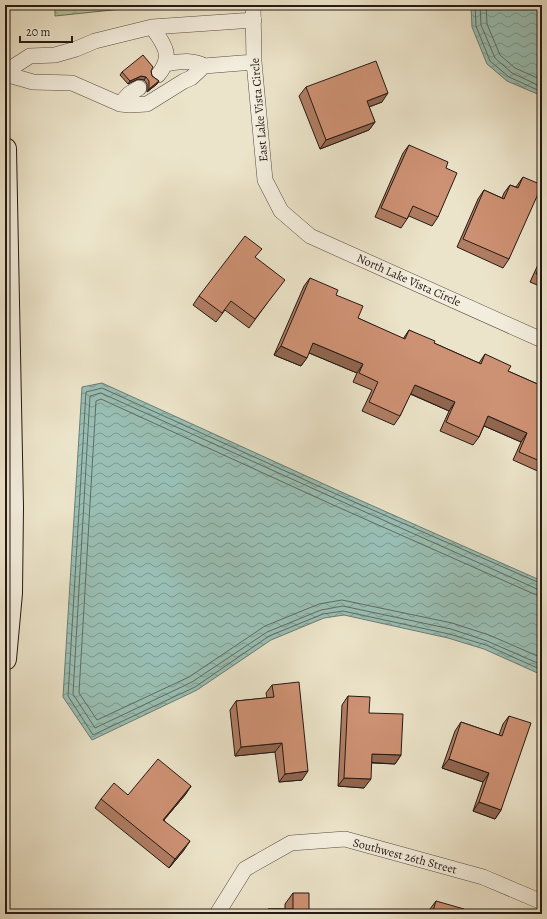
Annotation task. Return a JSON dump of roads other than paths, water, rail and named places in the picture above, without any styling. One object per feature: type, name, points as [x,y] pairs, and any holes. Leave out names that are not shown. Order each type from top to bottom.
[{"type":"main road","points":[[5,149],[12,507],[11,593],[5,659]]},
{"type":"street","name":"East Lake Vista Circle","points":[[253,5],[254,62],[265,180],[281,211]]},
{"type":"street","points":[[5,73],[30,56],[55,55],[76,49],[95,41],[152,27],[254,20]]},
{"type":"street","points":[[152,27],[163,42],[166,50],[162,69],[184,62],[197,62],[204,66],[254,62]]},
{"type":"street","points":[[5,73],[33,82],[72,83],[120,104],[130,106],[147,104],[191,78],[204,66]]},
{"type":"street","points":[[120,104],[129,94],[139,88]]},
{"type":"street","name":"North Lake Vista Circle","points":[[281,211],[310,236],[542,340]]},
{"type":"street","name":"Southwest 26th Street","points":[[217,914],[245,869],[291,843],[345,839],[483,877],[542,902]]},
{"type":"water","points":[[471,5],[542,5],[542,96],[507,81],[487,64],[472,27]]},
{"type":"water","points":[[102,383],[542,581],[542,675],[484,649],[448,638],[344,615],[324,618],[271,640],[197,690],[92,740],[63,697],[82,387]]}]
